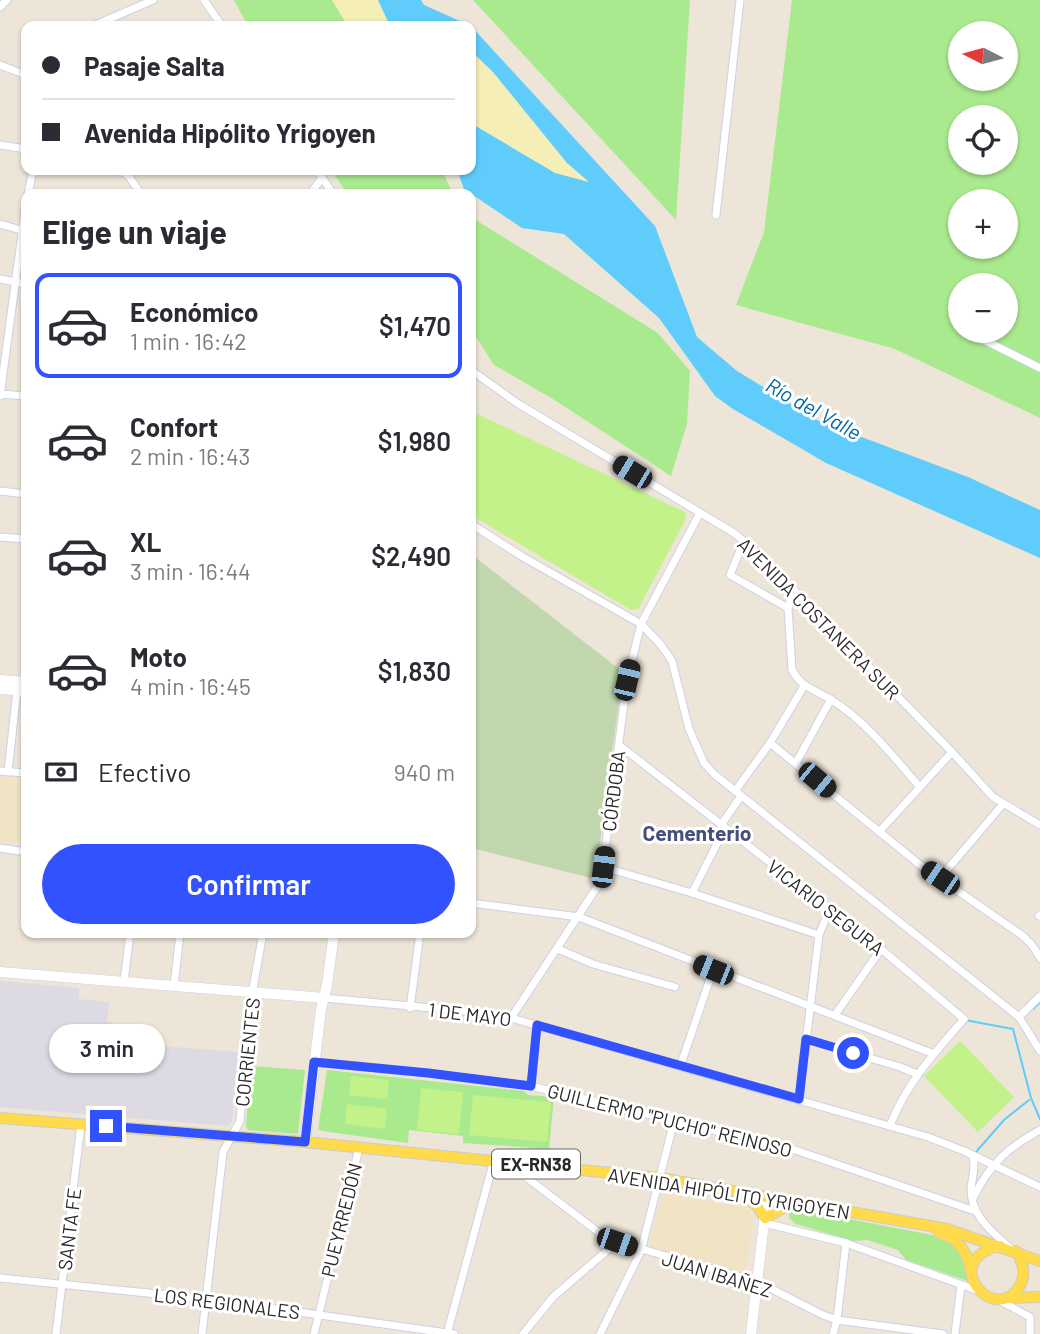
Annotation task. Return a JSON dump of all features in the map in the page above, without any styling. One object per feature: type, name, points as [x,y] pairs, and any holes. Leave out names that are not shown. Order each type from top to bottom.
[{"type":"main road","name":"AVENIDA HIPÓLITO YRIGOYEN","points":[[0,1118],[305,1142],[660,1178],[960,1232],[1000,1246]]},
{"type":"main road","points":[[736,1191],[747,1197],[764,1220],[785,1207],[799,1203]]},
{"type":"main road","name":"AVENIDA HIPÓLITO YRIGOYEN","points":[[913,1224],[956,1239],[963,1246],[972,1271]]},
{"type":"main road","points":[[972,1271],[973,1264],[982,1252],[1000,1246]]},
{"type":"main road","name":"EX-RN38","points":[[1000,1246],[1040,1261]]},
{"type":"main road","points":[[999,1299],[1017,1290],[1021,1283],[1023,1267],[1014,1250]]},
{"type":"main road","name":"EX-RN38","points":[[972,1271],[974,1284],[979,1291]]},
{"type":"main road","points":[[979,1291],[999,1299],[1039,1297]]},
{"type":"street","points":[[105,21],[153,0]]},
{"type":"street","points":[[204,0],[219,21]]},
{"type":"street","points":[[716,215],[740,0]]},
{"type":"street","points":[[0,65],[21,73]]},
{"type":"street","points":[[0,145],[21,148]]},
{"type":"street","points":[[321,175],[330,189]]},
{"type":"street","points":[[314,189],[323,178]]},
{"type":"street","points":[[0,224],[21,230],[3,337],[0,395],[21,396]]},
{"type":"street","points":[[0,279],[21,283]]},
{"type":"street","points":[[990,343],[1040,368]]},
{"type":"street","name":"AVENIDA COSTANERA SUR","points":[[476,374],[525,408],[744,541],[952,752],[987,792],[1040,825]]},
{"type":"street","points":[[0,492],[21,494]]},
{"type":"street","name":"CÓRDOBA","points":[[511,1018],[601,881],[627,680],[641,624],[700,513]]},
{"type":"street","points":[[476,527],[641,624],[672,661],[689,729],[704,763],[1019,1017],[1040,1051]]},
{"type":"street","points":[[0,537],[21,539]]},
{"type":"street","points":[[744,541],[730,575],[788,608]]},
{"type":"street","points":[[793,590],[788,608],[792,670],[804,686],[831,699],[866,726],[919,786]]},
{"type":"street","points":[[0,680],[21,682]]},
{"type":"street","points":[[692,893],[738,793],[804,686]]},
{"type":"street","points":[[0,689],[21,691]]},
{"type":"street","points":[[4,771],[21,695]]},
{"type":"street","points":[[796,762],[831,699]]},
{"type":"street","points":[[769,743],[796,762],[878,832],[1023,936],[1040,958]]},
{"type":"street","name":"VICARIO SEGURA","points":[[619,746],[881,949],[964,1019],[934,1054]]},
{"type":"street","points":[[878,832],[952,752]]},
{"type":"street","points":[[940,878],[1003,804]]},
{"type":"street","points":[[0,848],[21,851]]},
{"type":"street","points":[[603,867],[819,935]]},
{"type":"street","points":[[476,904],[579,918],[934,1054],[902,1096],[890,1125]]},
{"type":"street","points":[[799,1099],[819,935],[829,910]]},
{"type":"street","points":[[124,982],[129,938]]},
{"type":"street","points":[[174,986],[179,938]]},
{"type":"street","name":"CORRIENTES","points":[[202,1334],[223,1152],[240,1121],[250,1005],[262,938]]},
{"type":"street","points":[[305,1142],[333,938]]},
{"type":"street","points":[[410,1008],[419,938]]},
{"type":"street","points":[[558,949],[593,964],[675,987]]},
{"type":"street","points":[[835,1015],[881,949]]},
{"type":"street","points":[[680,1067],[713,970]]},
{"type":"street","name":"1 DE MAYO","points":[[0,972],[487,1013],[890,1125],[946,1143],[1040,1187]]},
{"type":"street","points":[[1019,1017],[1040,996]]},
{"type":"street","points":[[531,1086],[537,1025]]},
{"type":"street","points":[[806,1039],[917,1074]]},
{"type":"street","name":"GUILLERMO \"PUCHO\" REINOSO","points":[[314,1062],[531,1086],[796,1150],[975,1211]]},
{"type":"street","points":[[600,1334],[641,1251],[674,1121]]},
{"type":"street","name":"SANTA FE","points":[[56,1334],[81,1124]]},
{"type":"street","points":[[972,1199],[992,1165],[1040,1130]]},
{"type":"street","name":"PUEYRREDÓN","points":[[314,1334],[359,1148]]},
{"type":"street","points":[[973,1155],[975,1166],[972,1199],[975,1211],[986,1226],[1014,1250]]},
{"type":"street","points":[[447,1334],[494,1160]]},
{"type":"street","name":"JUAN IBAÑEZ","points":[[515,1162],[522,1174],[607,1238],[641,1251],[758,1282],[837,1320],[943,1334]]},
{"type":"street","points":[[751,1334],[767,1197]]},
{"type":"street","points":[[764,1220],[846,1243],[979,1291]]},
{"type":"street","points":[[523,1334],[559,1291],[617,1242]]},
{"type":"street","points":[[833,1334],[846,1243]]},
{"type":"street","name":"LOS REGIONALES","points":[[0,1278],[206,1299],[454,1334]]},
{"type":"street","points":[[955,1334],[961,1285]]},
{"type":"street","points":[[999,1299],[1030,1317],[1030,1334]]},
{"type":"shaded area","points":[[0,777],[21,779],[21,843],[0,841]]},
{"type":"shaded area","points":[[0,981],[79,988],[79,999],[109,1002],[107,1022],[162,1034],[161,1046],[238,1052],[232,1121],[228,1126],[0,1107]]},
{"type":"shaded area","points":[[666,1194],[747,1207],[753,1216],[746,1270],[742,1273],[652,1248],[649,1244],[661,1197]]},
{"type":"green space","points":[[234,0],[332,0],[345,21],[245,21]]},
{"type":"green space","points":[[473,0],[690,0],[676,220]]},
{"type":"green space","points":[[792,0],[1040,0],[1040,418],[895,349],[736,305],[764,232]]},
{"type":"green space","points":[[335,175],[444,175],[451,189],[344,189]]},
{"type":"green space","points":[[476,220],[658,333],[690,371],[687,424],[671,476],[553,399],[494,365],[476,337]]},
{"type":"green space","points":[[476,413],[685,512],[686,519],[638,609],[631,610],[476,518]]},
{"type":"green space","points":[[476,558],[623,672],[595,879],[476,849]]},
{"type":"green space","points":[[960,1041],[1014,1097],[978,1132],[924,1076]]},
{"type":"green space","points":[[250,1066],[305,1070],[298,1134],[248,1130],[246,1126]]},
{"type":"green space","points":[[327,1070],[524,1091],[528,1095],[554,1097],[549,1149],[463,1143],[463,1136],[409,1130],[408,1143],[322,1131],[318,1129]]},
{"type":"green space","points":[[351,1076],[389,1080],[387,1099],[349,1095]]},
{"type":"green space","points":[[421,1088],[463,1092],[459,1134],[417,1130]]},
{"type":"green space","points":[[473,1095],[551,1102],[547,1142],[469,1135]]},
{"type":"green space","points":[[347,1104],[387,1109],[385,1129],[345,1124]]},
{"type":"green space","points":[[798,1209],[932,1235],[948,1242],[958,1251],[968,1281],[906,1260],[898,1250],[867,1240],[853,1241],[796,1224],[789,1218],[789,1213]]},
{"type":"sand","points":[[332,0],[378,0],[388,21],[345,21]]},
{"type":"sand","points":[[476,56],[559,152],[591,183],[555,173],[476,126]]},
{"type":"water","points":[[378,0],[421,0],[424,5],[460,21],[388,21]]},
{"type":"water","points":[[476,31],[655,226],[697,337],[737,371],[819,421],[968,477],[1040,510],[1040,558],[826,463],[733,409],[715,396],[659,318],[564,234],[522,228],[476,197],[476,189],[464,189],[459,175],[476,175],[476,126],[555,173],[589,182],[567,163],[493,72],[476,56]]},
{"type":"waterway","points":[[1033,1009],[1040,1002]]},
{"type":"waterway","points":[[965,1020],[1013,1029],[1031,1098],[1040,1119]]},
{"type":"waterway","points":[[976,1152],[1004,1120],[1029,1100]]},
{"type":"district","name":"Cementerio","points":[[697,832]]},
{"type":"route","points":[[106,1126],[305,1142],[314,1062],[531,1086],[537,1025],[799,1099],[806,1039],[853,1053]]},
{"type":"water label","name":"Río del Valle","points":[[814,408]]}]
